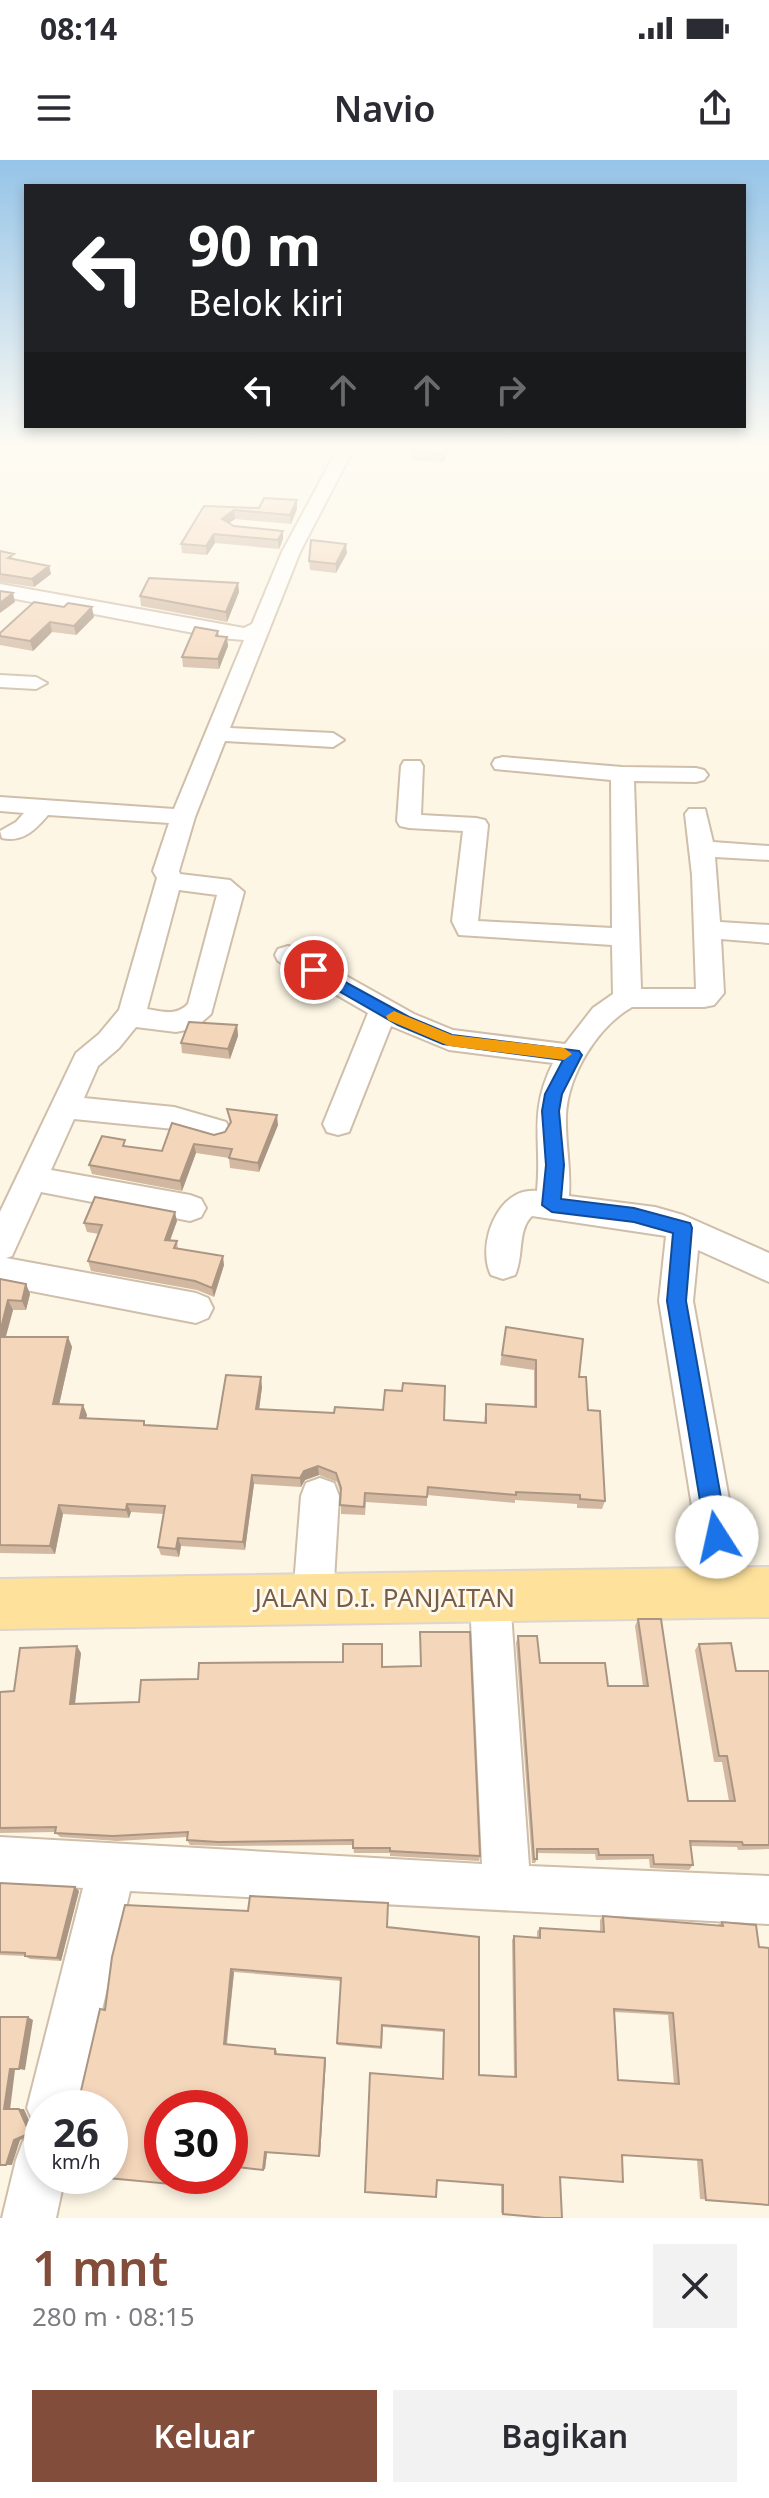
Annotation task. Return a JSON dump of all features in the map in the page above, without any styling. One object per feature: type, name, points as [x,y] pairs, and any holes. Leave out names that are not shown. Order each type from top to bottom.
[{"type":"main road","name":"JALAN D.I. PANJAITAN","points":[[0,1604],[748,1592]]},
{"type":"street","points":[[131,1016],[169,879],[166,871],[183,817],[296,544]]},
{"type":"street","points":[[0,590],[220,632],[246,634],[258,630]]},
{"type":"street","points":[[0,681],[36,683]]},
{"type":"street","points":[[217,734],[333,740]]},
{"type":"street","points":[[503,764],[622,774],[696,775]]},
{"type":"street","points":[[412,766],[409,821],[476,825],[465,921],[468,929],[626,937]]},
{"type":"street","points":[[622,774],[627,998]]},
{"type":"street","points":[[0,804],[183,817]]},
{"type":"street","points":[[11,833],[25,827],[42,807]]},
{"type":"street","points":[[552,1205],[555,1165],[551,1111],[554,1094],[574,1055],[602,1015],[617,1001],[627,998],[704,998],[712,988],[705,875],[697,814]]},
{"type":"street","points":[[700,849],[769,853]]},
{"type":"street","points":[[0,1247],[83,1064],[109,1041],[122,1021],[131,1016],[183,1023],[190,1020],[201,1007],[231,892],[221,886],[169,879]]},
{"type":"street","points":[[706,929],[769,934]]},
{"type":"street","points":[[288,955],[383,1011],[449,1040],[574,1055]]},
{"type":"street","points":[[338,1124],[383,1011]]},
{"type":"street","points":[[63,1107],[174,1118],[215,1130]]},
{"type":"street","points":[[31,1178],[190,1208]]},
{"type":"street","points":[[503,1265],[510,1220],[515,1209],[529,1203],[634,1215],[683,1228],[769,1268]]},
{"type":"street","points":[[683,1228],[676,1281],[678,1315],[748,1592]]},
{"type":"street","points":[[0,1271],[196,1308]]},
{"type":"street","points":[[313,1598],[320,1496]]},
{"type":"street","points":[[490,1598],[507,1889]]},
{"type":"street","points":[[0,1860],[507,1889],[769,1900]]},
{"type":"street","points":[[57,2090],[112,1867]]},
{"type":"street","points":[[29,2218],[34,2194]]},
{"type":"building","points":[[311,544],[346,544],[336,564],[309,561]]},
{"type":"building","points":[[0,551],[14,554],[8,558],[49,566],[32,579],[0,574]]},
{"type":"building","points":[[149,578],[238,583],[226,612],[140,596]]},
{"type":"building","points":[[0,591],[13,593],[0,603]]},
{"type":"building","points":[[34,602],[64,607],[68,603],[92,607],[74,626],[50,622],[30,641],[0,636]]},
{"type":"building","points":[[195,627],[218,631],[216,636],[227,637],[218,659],[182,657]]},
{"type":"building","points":[[189,1022],[237,1025],[228,1049],[181,1043]]},
{"type":"building","points":[[227,1109],[277,1115],[258,1163],[229,1158],[232,1149],[194,1144],[180,1181],[89,1165],[102,1136],[125,1140],[123,1146],[162,1151],[172,1123],[214,1135],[225,1132],[231,1122]]},
{"type":"building","points":[[95,1197],[175,1212],[165,1240],[177,1241],[174,1248],[223,1256],[212,1288],[195,1281],[88,1261],[102,1225],[84,1223]]},
{"type":"building","points":[[0,1279],[26,1284],[22,1301],[8,1300],[0,1332]]},
{"type":"building","points":[[506,1327],[583,1339],[579,1377],[586,1377],[588,1410],[600,1411],[605,1501],[580,1499],[580,1495],[516,1492],[516,1495],[428,1487],[427,1497],[365,1493],[364,1507],[340,1505],[341,1488],[336,1473],[318,1466],[304,1471],[300,1478],[252,1475],[243,1542],[178,1538],[176,1549],[158,1547],[165,1506],[127,1504],[126,1510],[59,1505],[50,1546],[0,1545],[0,1337],[68,1337],[53,1404],[83,1405],[80,1418],[217,1429],[226,1375],[261,1377],[256,1409],[334,1413],[335,1407],[383,1410],[385,1390],[402,1391],[403,1383],[445,1386],[444,1420],[486,1423],[486,1404],[536,1407],[536,1360],[502,1355]]},
{"type":"building","points":[[638,1619],[661,1619],[688,1801],[735,1801],[727,1756],[719,1756],[699,1644],[731,1643],[736,1671],[769,1671],[769,1845],[690,1841],[693,1865],[654,1864],[653,1855],[599,1855],[598,1849],[537,1849],[537,1859],[534,1859],[518,1636],[537,1636],[540,1663],[605,1663],[608,1686],[648,1686]]},
{"type":"building","points":[[420,1632],[470,1632],[480,1856],[353,1848],[353,1840],[218,1842],[187,1840],[188,1832],[113,1836],[55,1833],[56,1827],[0,1828],[0,1692],[14,1691],[20,1648],[77,1646],[70,1704],[139,1702],[141,1680],[198,1679],[199,1663],[343,1662],[343,1644],[382,1644],[382,1667],[421,1666]]},
{"type":"building","points":[[0,1883],[75,1887],[57,1958],[0,1952]]},
{"type":"building","points":[[250,1896],[388,1903],[387,1927],[479,1937],[479,2075],[516,2077],[514,1936],[540,1938],[540,1928],[604,1932],[603,1916],[723,1926],[722,1922],[756,1925],[759,1947],[769,1948],[769,2205],[706,2200],[702,2160],[622,2155],[623,2182],[560,2177],[562,2218],[503,2214],[503,2185],[437,2180],[436,2197],[365,2192],[370,2073],[443,2079],[444,2030],[382,2025],[381,2047],[337,2043],[341,1978],[231,1969],[224,2044],[275,2049],[275,2054],[325,2058],[319,2156],[265,2152],[263,2170],[248,2168],[248,2090],[144,2090],[144,2181],[128,2180],[128,2090],[81,2090],[100,2009],[105,2010],[112,1957],[125,1905],[248,1911]],"holes":[[[614,2009],[673,2013],[679,2084],[618,2080]]]},
{"type":"building","points":[[0,2017],[28,2017],[19,2069],[10,2069],[4,2109],[19,2109],[24,2120],[24,2136],[14,2140],[6,2165],[0,2165]]},
{"type":"slow traffic","points":[[394,1016],[449,1040],[564,1054]]},
{"type":"route","points":[[314,970],[365,1001],[449,1040],[574,1055],[554,1094],[551,1111],[555,1165],[552,1205],[634,1215],[683,1228],[676,1301],[717,1537]]}]
